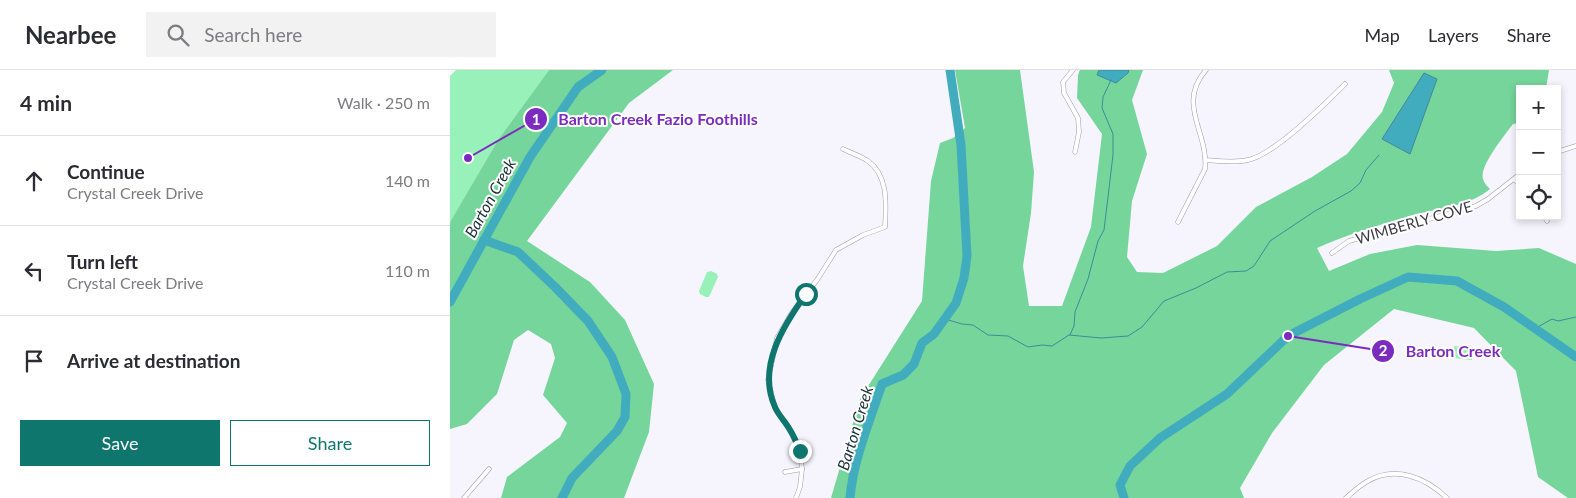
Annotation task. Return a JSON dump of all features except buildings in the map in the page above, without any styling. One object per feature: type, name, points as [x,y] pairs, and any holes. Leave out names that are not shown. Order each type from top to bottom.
[{"type":"street","points":[[1073,70],[1063,82],[1064,93],[1078,118],[1080,132],[1075,152]]},
{"type":"street","points":[[1178,222],[1202,178],[1206,160],[1193,108],[1193,96],[1197,83],[1206,70]]},
{"type":"street","points":[[1206,160],[1243,161],[1267,152],[1321,109],[1345,84]]},
{"type":"street","points":[[1561,151],[1576,146]]},
{"type":"street","points":[[796,498],[800,487],[802,469],[800,451],[792,432],[775,408],[768,380],[777,338],[791,314],[817,280],[836,250],[863,235],[884,227],[886,204],[882,176],[869,162],[843,149]]},
{"type":"street","name":"WIMBERLY COVE","points":[[1332,253],[1349,241],[1476,206],[1519,175]]},
{"type":"street","points":[[464,498],[488,469]]},
{"type":"street","points":[[785,472],[802,469]]},
{"type":"street","points":[[1346,498],[1368,481],[1393,474],[1419,478],[1430,484],[1447,498]]},
{"type":"green space","points":[[456,70],[549,70],[498,140],[450,222],[450,76]]},
{"type":"green space","points":[[549,70],[673,70],[629,103],[527,241],[590,282],[625,320],[654,384],[649,432],[624,498],[501,498],[507,477],[560,437],[567,423],[543,395],[555,358],[551,344],[528,330],[514,340],[497,394],[467,424],[450,429],[450,222],[498,140]]},
{"type":"green space","points":[[955,70],[1020,70],[1034,172],[1031,213],[1023,266],[1029,306],[1062,306],[1091,227],[1102,134],[1077,98],[1080,70],[1143,70],[1132,100],[1147,154],[1132,201],[1127,257],[1137,272],[1163,273],[1217,246],[1256,207],[1312,177],[1347,154],[1382,112],[1394,83],[1389,70],[1549,70],[1547,85],[1516,85],[1516,124],[1513,124],[1494,151],[1483,173],[1483,179],[1490,189],[1462,204],[1398,219],[1317,248],[1329,271],[1370,254],[1417,245],[1496,251],[1539,248],[1576,264],[1576,498],[1568,498],[1538,477],[1516,371],[1474,328],[1394,309],[1324,365],[1272,433],[1240,488],[1244,498],[831,498],[860,399],[922,301],[931,181],[940,143],[953,138],[965,128]]},
{"type":"green space","points":[[711,271],[717,274],[718,277],[709,297],[706,297],[700,294],[699,291],[707,272]]},
{"type":"green space","points":[[1454,346],[1473,348],[1472,360],[1453,358]]},
{"type":"water","points":[[1099,70],[1129,70],[1116,83],[1097,75]]},
{"type":"water","points":[[1424,73],[1437,79],[1410,154],[1382,139]]},
{"type":"waterway","name":"Barton Creek","points":[[450,302],[530,157],[578,87],[602,70]]},
{"type":"waterway","name":"Barton Creek","points":[[850,498],[858,455],[882,384],[903,375],[914,364],[922,343],[934,334],[956,303],[964,278],[967,256],[961,145],[950,70]]},
{"type":"waterway","points":[[1070,335],[1074,326],[1075,312],[1088,279],[1098,241],[1104,230],[1113,155],[1113,134],[1102,108],[1103,97],[1111,80]]},
{"type":"waterway","points":[[945,319],[973,325],[988,335],[1008,336],[1028,347],[1052,346],[1069,335],[1101,338],[1128,336],[1142,327],[1164,301],[1196,288],[1227,272],[1246,271],[1254,266],[1270,241],[1315,211],[1351,191],[1360,183],[1366,170],[1379,155]]},
{"type":"waterway","points":[[484,240],[518,252],[588,321],[612,357],[626,394],[625,417],[617,431],[572,478],[562,498]]},
{"type":"waterway","name":"Barton Creek","points":[[1124,498],[1120,485],[1130,466],[1160,438],[1227,394],[1288,336],[1408,277],[1457,281],[1504,307],[1576,357]]},
{"type":"waterway","points":[[1536,328],[1552,319],[1558,321],[1576,317]]},
{"type":"place","name":"Barton Creek Fazio Foothills","points":[[468,158]]},
{"type":"place","name":"Barton Creek","points":[[1288,336]]},
{"type":"route","points":[[800,451],[792,432],[775,408],[768,380],[777,338],[791,314],[806,294]]}]
